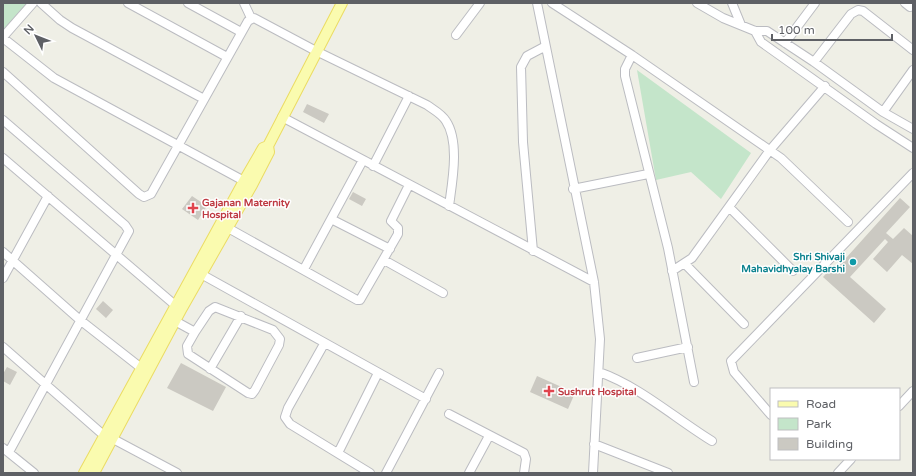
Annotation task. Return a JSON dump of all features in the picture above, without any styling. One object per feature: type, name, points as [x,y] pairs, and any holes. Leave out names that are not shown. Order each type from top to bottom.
[{"type":"main road","points":[[94,473],[109,437],[145,371],[228,228],[269,152],[268,146],[282,117],[342,3]]},
{"type":"main road","points":[[145,371],[175,305],[263,148],[268,146]]},
{"type":"main road","points":[[84,473],[109,437]]},
{"type":"street","points":[[33,3],[3,38],[54,78],[244,181]]},
{"type":"street","points":[[41,3],[60,20],[72,28],[204,100]]},
{"type":"street","points":[[128,3],[227,57]]},
{"type":"street","points":[[188,3],[241,32]]},
{"type":"street","points":[[244,3],[251,18]]},
{"type":"street","points":[[456,35],[480,3]]},
{"type":"street","points":[[537,3],[544,47],[594,282],[600,339],[593,473]]},
{"type":"street","points":[[552,3],[632,55],[781,158],[848,222]]},
{"type":"street","points":[[697,3],[712,12],[755,31],[767,31],[814,62],[883,112],[913,129]]},
{"type":"street","points":[[732,3],[741,25]]},
{"type":"street","points":[[785,42],[815,3]]},
{"type":"street","points":[[814,62],[851,14],[858,10],[863,12],[913,50]]},
{"type":"street","points":[[3,72],[144,197],[151,194],[241,32],[251,18]]},
{"type":"street","points":[[251,18],[260,19],[316,51],[409,96],[438,112],[446,120],[451,130],[453,173],[449,206]]},
{"type":"street","points":[[755,31],[761,42],[825,86],[876,124],[913,148]]},
{"type":"street","points":[[534,251],[523,142],[521,67],[527,56],[544,47]]},
{"type":"street","points":[[632,55],[625,69],[625,76],[672,271],[694,382]]},
{"type":"street","points":[[883,112],[913,70]]},
{"type":"street","points":[[672,271],[685,264],[692,258],[770,150],[825,86]]},
{"type":"street","points":[[373,166],[409,96]]},
{"type":"street","points":[[282,117],[594,282]]},
{"type":"street","points":[[3,120],[128,228],[128,236],[45,385],[6,450],[34,473]]},
{"type":"street","points":[[3,158],[175,305]]},
{"type":"street","points":[[304,269],[363,160]]},
{"type":"street","points":[[770,414],[734,372],[731,361],[913,173]]},
{"type":"street","points":[[573,188],[648,174]]},
{"type":"street","points":[[228,228],[360,300],[384,260],[399,231],[392,223],[392,220],[409,185]]},
{"type":"street","points":[[3,278],[48,196]]},
{"type":"street","points":[[729,207],[793,271]]},
{"type":"street","points":[[331,219],[390,249]]},
{"type":"street","points":[[3,252],[80,320],[145,371]]},
{"type":"street","points":[[384,260],[443,293]]},
{"type":"street","points":[[685,264],[744,324]]},
{"type":"street","points":[[201,274],[324,344],[426,399]]},
{"type":"street","points":[[216,307],[273,330],[280,339],[279,345],[252,394],[248,393],[188,354],[188,346],[195,332],[209,311],[216,307]]},
{"type":"street","points":[[210,369],[241,316]]},
{"type":"street","points":[[175,321],[195,332]]},
{"type":"street","points":[[324,344],[288,408],[285,417],[290,424],[370,473]]},
{"type":"street","points":[[637,358],[688,347]]},
{"type":"street","points":[[3,348],[94,428],[177,473]]},
{"type":"street","points":[[599,372],[618,379],[633,387],[712,441]]},
{"type":"street","points":[[338,454],[378,373]]},
{"type":"street","points":[[386,473],[439,373]]},
{"type":"street","points":[[900,405],[913,391]]},
{"type":"street","points":[[449,414],[524,453],[526,459],[524,473]]},
{"type":"street","points":[[469,473],[489,436]]},
{"type":"street","points":[[594,444],[668,473]]},
{"type":"street","points":[[838,473],[849,460]]},
{"type":"green space","points":[[3,3],[30,3],[3,31]]},
{"type":"green space","points":[[637,70],[751,153],[721,199],[691,172],[656,180]]},
{"type":"building","points":[[307,104],[329,114],[324,123],[303,112]]},
{"type":"building","points":[[353,192],[366,199],[362,206],[349,199]]},
{"type":"building","points":[[192,196],[207,206],[198,220],[182,209]]},
{"type":"building","name":"Shri Shivaji Mahavidhyalay Barshi","points":[[900,198],[910,207],[886,233],[893,239],[904,228],[913,236],[913,264],[902,255],[887,272],[873,259],[888,242],[885,239],[850,277],[886,309],[874,323],[823,277],[834,265],[837,268]]},
{"type":"building","points":[[103,301],[113,310],[106,318],[96,309]]},
{"type":"building","points":[[181,363],[226,387],[213,411],[167,388]]},
{"type":"building","points":[[7,367],[17,372],[10,385],[3,381],[3,374]]},
{"type":"building","points":[[537,376],[575,393],[568,409],[530,392]]},
{"type":"place","name":"Gajanan Maternity Hospital","points":[[193,208]]},
{"type":"place","name":"Shri Shivaji Mahavidhyalay Barshi","points":[[853,262]]},
{"type":"place","name":"Sushrut Hospital","points":[[549,391]]}]
